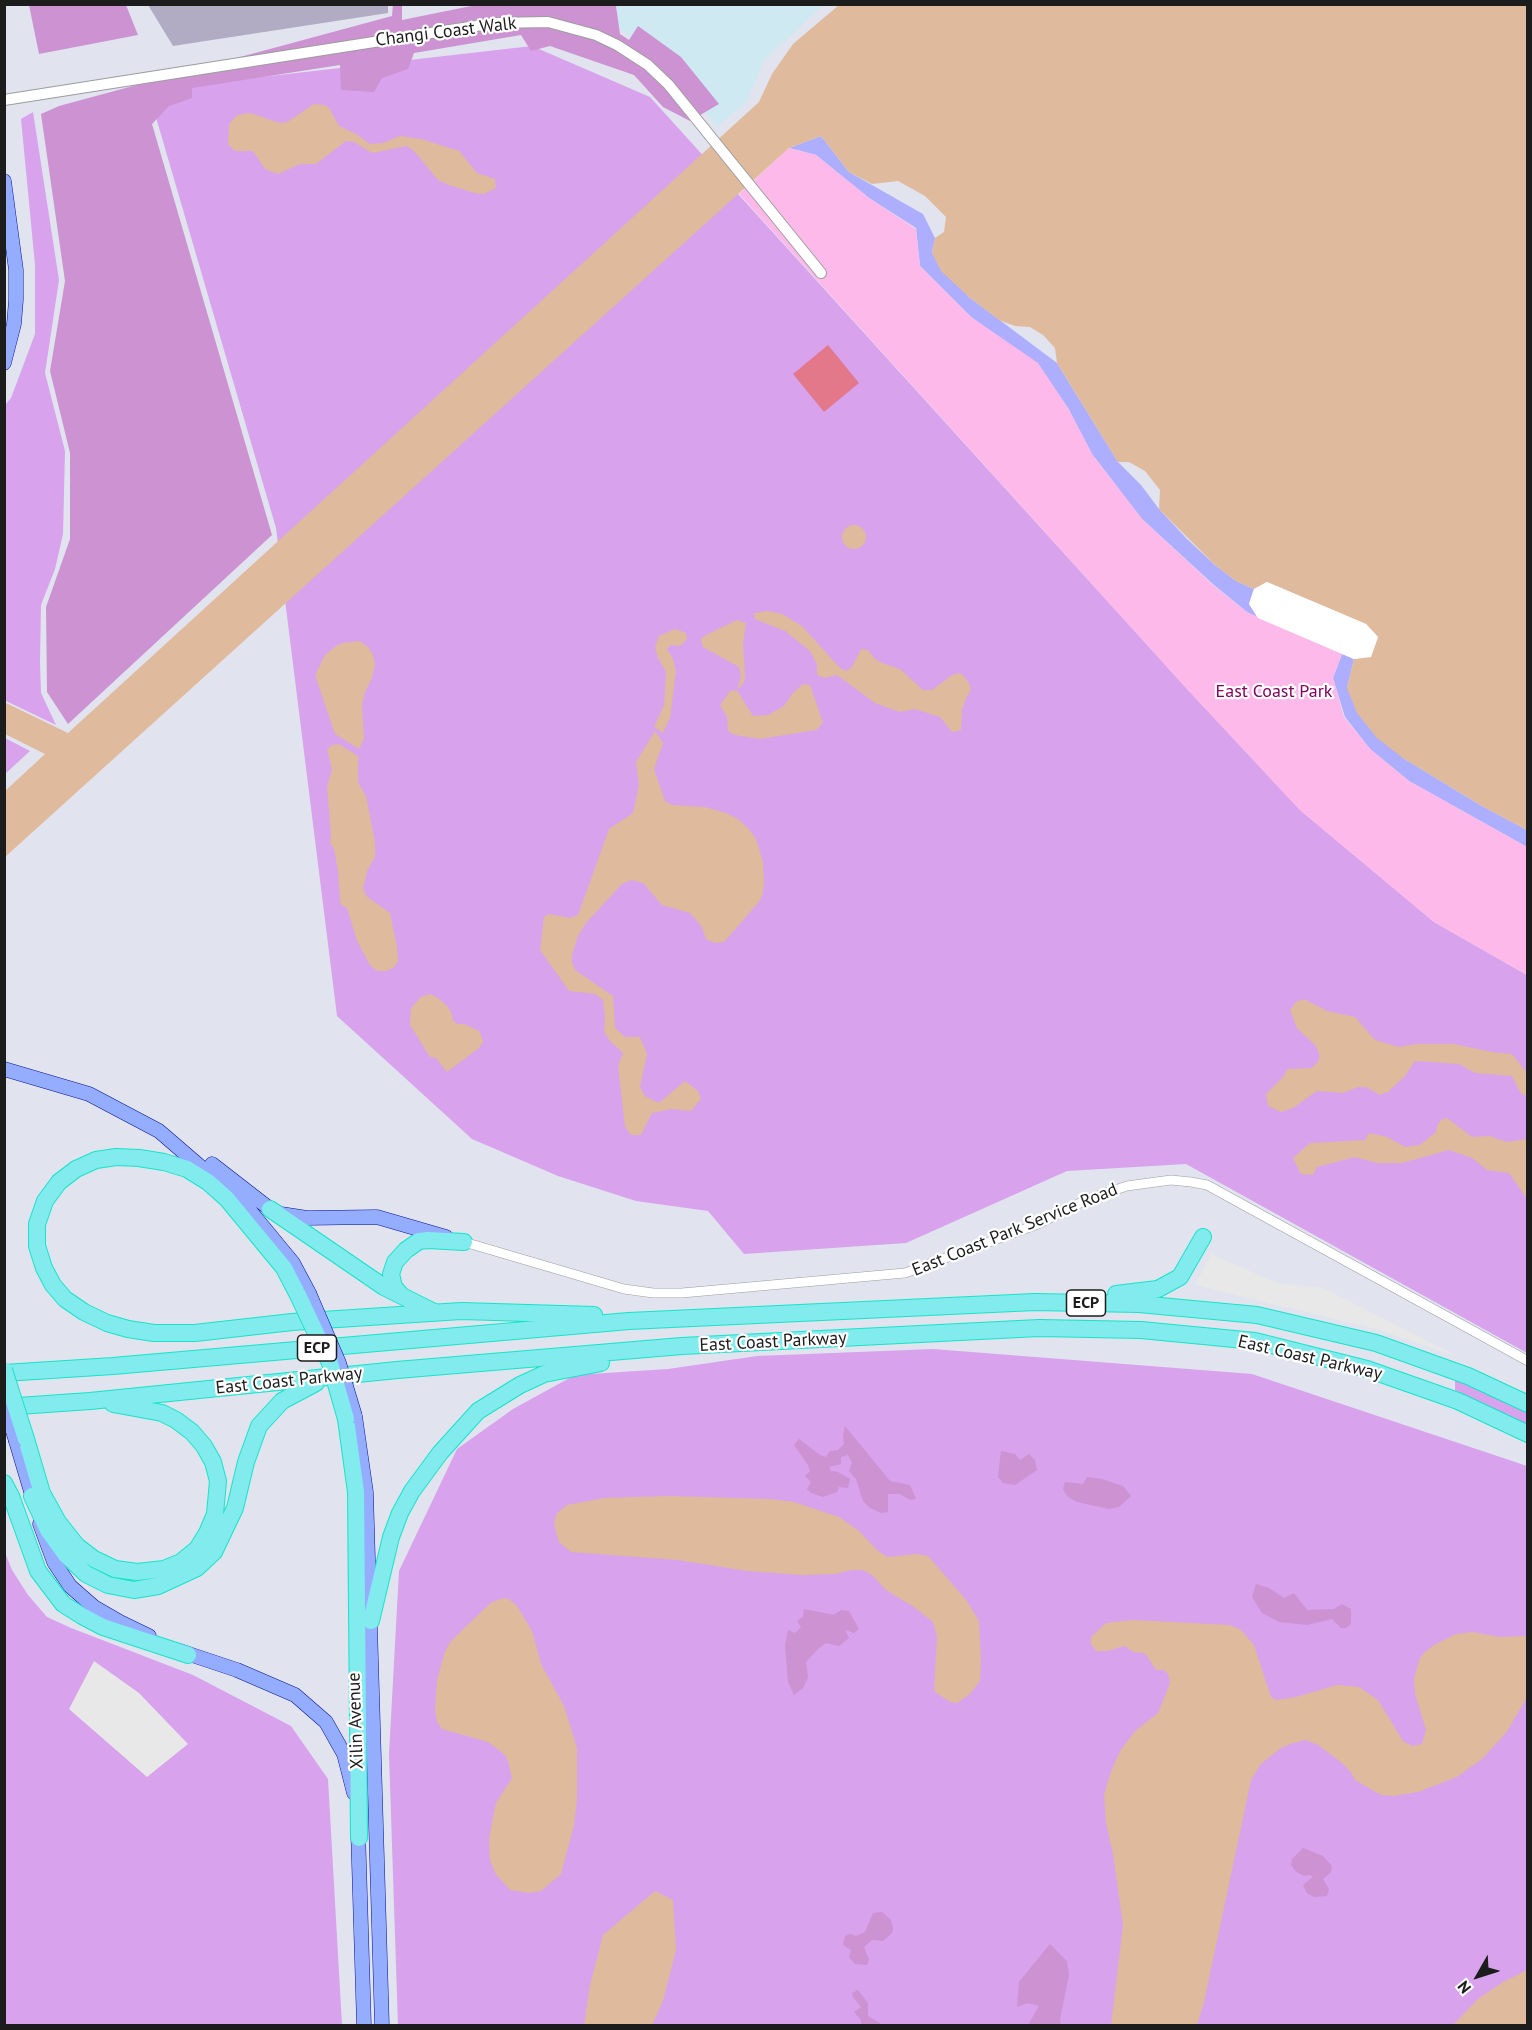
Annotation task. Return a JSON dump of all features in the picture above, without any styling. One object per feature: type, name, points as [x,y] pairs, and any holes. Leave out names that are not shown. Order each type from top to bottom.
[{"type":"highway","points":[[359,1838],[356,1492],[351,1418],[330,1363],[304,1294],[227,1200],[207,1182],[187,1169],[139,1158],[117,1157],[96,1160],[76,1169],[59,1182],[45,1201],[37,1224],[37,1246],[44,1268],[53,1285],[65,1299],[84,1312],[107,1323],[128,1329],[154,1333],[195,1333],[292,1322],[436,1313],[534,1313],[599,1316],[629,1321]]},
{"type":"highway","points":[[270,1209],[357,1270],[406,1300],[436,1313]]},
{"type":"highway","points":[[1035,1302],[1158,1289],[1180,1277],[1203,1237]]},
{"type":"highway","points":[[406,1300],[391,1281],[392,1268],[400,1255],[419,1241],[435,1239],[464,1242]]},
{"type":"highway","name":"East Coast Parkway","points":[[4,1371],[113,1366],[629,1321],[1035,1302],[1139,1304],[1257,1315],[1376,1343],[1468,1376],[1527,1404]]},
{"type":"highway","name":"East Coast Parkway","points":[[4,1405],[90,1401],[648,1349],[1039,1328],[1141,1330],[1256,1341],[1367,1369],[1458,1401],[1527,1434]]},
{"type":"highway","points":[[371,1621],[391,1537],[400,1513],[412,1491],[440,1453],[477,1411],[520,1385],[544,1374],[618,1360],[648,1349]]},
{"type":"highway","points":[[4,1371],[21,1440],[42,1492],[58,1522],[77,1546],[93,1559],[115,1569],[137,1572],[164,1569],[182,1562],[197,1549],[215,1514],[218,1481],[209,1454],[192,1432],[162,1413],[90,1401]]},
{"type":"highway","points":[[32,1496],[54,1538],[66,1555],[86,1574],[108,1585],[134,1590],[158,1586],[197,1568],[214,1552],[234,1508],[249,1452],[259,1426],[282,1401],[328,1378]]},
{"type":"highway","points":[[4,1483],[11,1496],[38,1571],[63,1604],[103,1627],[188,1655]]},
{"type":"main road","points":[[4,181],[16,270],[14,324],[4,363]]},
{"type":"main road","points":[[4,1069],[89,1094],[159,1131],[208,1161],[270,1209],[294,1217],[377,1217],[464,1242]]},
{"type":"main road","points":[[159,1131],[246,1206],[293,1263],[304,1294]]},
{"type":"main road","points":[[4,1405],[21,1440],[42,1533],[54,1562],[70,1586],[94,1607],[188,1655],[237,1670],[295,1695],[326,1722],[344,1754],[354,1791],[359,1838],[364,2025]]},
{"type":"main road","name":"Xilin Avenue","points":[[351,1418],[366,1492],[382,2025]]},
{"type":"street","name":"Changi Coast Walk","points":[[4,100],[495,23],[548,22],[596,35],[617,45],[648,65],[668,84],[821,273]]},
{"type":"street","name":"East Coast Park Service Road","points":[[464,1242],[624,1289],[653,1293],[682,1293],[905,1273],[1038,1224],[1088,1199],[1127,1186],[1171,1180],[1191,1182],[1207,1185],[1527,1361]]},
{"type":"shaded area","points":[[393,4],[402,5],[402,20],[476,5],[606,4],[616,6],[620,34],[629,40],[638,26],[681,57],[719,104],[690,121],[663,107],[634,75],[550,46],[531,51],[521,35],[414,53],[408,69],[382,78],[374,92],[341,90],[340,65],[192,88],[192,98],[169,106],[152,124],[272,535],[68,724],[47,692],[46,607],[70,539],[70,453],[50,371],[65,281],[41,114],[59,106],[392,16]]},
{"type":"shaded area","points":[[29,5],[126,5],[138,35],[39,54]]},
{"type":"shaded area","points":[[148,5],[388,5],[388,13],[173,46]]},
{"type":"shaded area","points":[[599,5],[823,5],[764,60],[747,101],[717,127],[654,51],[598,15]]},
{"type":"shaded area","points":[[839,5],[1527,5],[1527,830],[1482,806],[1403,758],[1377,738],[1357,713],[1347,688],[1354,659],[1371,656],[1378,637],[1366,624],[1267,582],[1254,589],[1236,581],[1215,565],[1159,509],[1160,490],[1145,471],[1129,462],[1118,462],[1057,363],[1055,348],[1043,335],[1030,327],[1015,326],[999,320],[941,271],[932,253],[935,238],[944,232],[946,217],[925,196],[898,181],[872,184],[849,172],[821,136],[789,148],[5,857],[5,791],[45,754],[5,734],[4,702],[68,733],[759,102],[772,74],[793,44]]},
{"type":"shaded area","points":[[532,46],[650,97],[1188,690],[1300,810],[1434,922],[1527,975],[1527,1353],[1186,1164],[1067,1171],[906,1243],[744,1254],[708,1211],[636,1201],[558,1176],[472,1139],[337,1016],[276,528],[148,90]]},
{"type":"shaded area","points":[[314,104],[325,105],[339,126],[370,144],[383,143],[400,136],[421,139],[459,151],[477,173],[495,179],[496,188],[484,194],[474,193],[438,180],[415,152],[407,146],[372,153],[354,142],[346,141],[316,164],[300,164],[278,174],[265,169],[253,151],[235,151],[228,144],[229,124],[237,115],[250,113],[280,123],[287,122]]},
{"type":"shaded area","points":[[33,112],[59,280],[45,373],[65,451],[63,534],[55,569],[41,605],[40,662],[41,693],[56,725],[4,700],[4,406],[11,398],[35,334],[35,265],[21,119]]},
{"type":"shaded area","points":[[828,345],[859,383],[824,412],[793,374]]},
{"type":"shaded area","points":[[854,525],[863,528],[866,537],[863,546],[854,549],[845,546],[842,537],[845,528]]},
{"type":"shaded area","points":[[768,611],[782,614],[802,626],[840,668],[846,671],[852,667],[861,649],[868,650],[875,659],[882,663],[900,669],[923,690],[932,690],[952,675],[961,673],[969,683],[971,690],[962,710],[961,730],[952,732],[940,717],[915,709],[900,712],[875,703],[837,675],[824,678],[817,675],[817,664],[810,651],[785,631],[755,619],[754,613]]},
{"type":"shaded area","points":[[737,620],[746,623],[743,644],[745,675],[744,682],[739,689],[741,676],[739,667],[703,647],[701,639]]},
{"type":"shaded area","points":[[675,629],[686,633],[687,639],[680,646],[671,645],[667,649],[676,671],[670,718],[663,733],[654,727],[664,705],[666,672],[655,647],[659,636]]},
{"type":"shaded area","points":[[360,641],[369,648],[375,665],[362,705],[364,739],[359,749],[335,734],[315,675],[325,655],[336,646]]},
{"type":"shaded area","points":[[803,684],[810,685],[823,723],[816,730],[760,739],[735,735],[728,731],[727,717],[720,705],[730,691],[737,690],[753,716],[768,715],[784,706]]},
{"type":"shaded area","points":[[655,731],[663,743],[654,769],[665,801],[672,805],[705,807],[738,819],[756,839],[763,862],[764,883],[759,902],[724,942],[715,943],[706,939],[702,927],[690,913],[662,905],[643,883],[632,880],[622,884],[586,923],[578,936],[572,955],[575,970],[613,996],[615,1028],[625,1037],[640,1037],[647,1054],[640,1087],[645,1096],[659,1103],[685,1081],[698,1091],[701,1099],[691,1111],[672,1109],[652,1113],[641,1135],[631,1135],[625,1127],[618,1066],[623,1053],[604,1032],[603,1000],[595,994],[569,991],[540,950],[544,917],[549,914],[570,918],[578,915],[609,829],[633,813],[639,785],[636,762]]},
{"type":"shaded area","points":[[5,738],[30,751],[5,774]]},
{"type":"shaded area","points":[[339,744],[358,756],[358,782],[366,796],[375,842],[375,857],[367,871],[363,889],[367,897],[390,913],[397,947],[398,962],[386,971],[377,971],[370,965],[357,941],[347,908],[341,905],[338,871],[334,849],[330,843],[327,787],[332,769],[327,750],[332,745]]},
{"type":"shaded area","points":[[430,994],[447,1006],[452,1019],[457,1024],[464,1024],[479,1031],[483,1042],[479,1048],[447,1072],[436,1058],[430,1057],[410,1025],[411,1008],[421,997]]},
{"type":"shaded area","points":[[1304,999],[1327,1011],[1355,1017],[1375,1040],[1399,1047],[1417,1044],[1454,1044],[1512,1054],[1527,1073],[1527,1097],[1520,1092],[1512,1076],[1475,1073],[1459,1064],[1415,1061],[1405,1076],[1388,1092],[1380,1095],[1366,1087],[1358,1087],[1343,1093],[1317,1091],[1293,1108],[1281,1112],[1268,1106],[1266,1094],[1284,1076],[1287,1069],[1311,1068],[1319,1058],[1315,1045],[1297,1028],[1290,1010],[1296,1002]]},
{"type":"shaded area","points":[[1447,1118],[1472,1137],[1489,1136],[1507,1142],[1527,1139],[1527,1199],[1509,1173],[1487,1170],[1472,1158],[1449,1150],[1402,1163],[1377,1163],[1355,1157],[1317,1167],[1313,1175],[1301,1174],[1293,1158],[1310,1143],[1365,1140],[1369,1133],[1387,1137],[1405,1147],[1420,1145],[1436,1132],[1441,1120]]},
{"type":"shaded area","points":[[1211,1254],[1277,1283],[1323,1288],[1459,1357],[1376,1329],[1195,1285]]},
{"type":"shaded area","points":[[933,1349],[1252,1374],[1527,1466],[1527,2025],[398,2026],[389,1754],[399,1571],[457,1449],[513,1409],[575,1375],[668,1369],[757,1356]]},
{"type":"shaded area","points":[[1455,1375],[1527,1412],[1527,1427],[1455,1390]]},
{"type":"shaded area","points":[[845,1426],[890,1481],[910,1485],[916,1499],[910,1500],[900,1494],[888,1494],[888,1512],[881,1513],[870,1508],[863,1501],[856,1479],[849,1471],[852,1463],[848,1455],[841,1457],[841,1464],[829,1467],[831,1471],[850,1479],[848,1488],[839,1487],[837,1492],[823,1497],[807,1489],[811,1482],[805,1476],[810,1471],[794,1445],[799,1439],[826,1457],[830,1451],[838,1450],[844,1444]]},
{"type":"shaded area","points":[[1001,1451],[1015,1454],[1020,1460],[1029,1454],[1035,1460],[1037,1470],[1015,1485],[1003,1483],[998,1477]]},
{"type":"shaded area","points":[[1087,1477],[1123,1486],[1131,1496],[1119,1507],[1109,1509],[1077,1502],[1067,1496],[1063,1489],[1065,1482],[1083,1484]]},
{"type":"shaded area","points":[[669,1496],[770,1499],[794,1502],[839,1517],[859,1531],[887,1557],[917,1554],[928,1556],[967,1601],[979,1621],[980,1681],[969,1695],[957,1703],[950,1702],[934,1691],[937,1637],[933,1622],[886,1590],[872,1575],[863,1570],[802,1575],[747,1571],[678,1560],[571,1552],[559,1542],[554,1522],[557,1513],[567,1505],[604,1498]]},
{"type":"shaded area","points":[[4,1550],[12,1570],[28,1595],[47,1617],[193,1675],[291,1726],[328,1779],[342,2025],[5,2025]]},
{"type":"shaded area","points":[[1256,1584],[1269,1588],[1284,1598],[1294,1593],[1307,1610],[1334,1609],[1342,1604],[1351,1609],[1351,1624],[1346,1628],[1341,1628],[1332,1619],[1307,1625],[1279,1622],[1262,1613],[1252,1597]]},
{"type":"shaded area","points":[[504,1598],[517,1606],[532,1631],[541,1664],[564,1706],[577,1748],[577,1799],[574,1825],[561,1874],[541,1891],[529,1893],[510,1890],[495,1873],[490,1860],[489,1839],[496,1803],[512,1778],[508,1761],[504,1754],[488,1742],[442,1729],[437,1722],[435,1709],[437,1680],[445,1651],[451,1641],[492,1602]]},
{"type":"shaded area","points":[[804,1609],[834,1615],[841,1610],[849,1611],[859,1629],[854,1633],[845,1630],[849,1638],[839,1646],[826,1643],[818,1649],[806,1662],[808,1677],[803,1688],[794,1695],[788,1682],[785,1645],[788,1630],[795,1633],[801,1627],[797,1621],[803,1617]]},
{"type":"shaded area","points":[[1133,1620],[1230,1625],[1241,1630],[1254,1645],[1271,1697],[1277,1700],[1296,1697],[1337,1685],[1359,1687],[1378,1700],[1403,1741],[1412,1746],[1422,1744],[1426,1730],[1415,1694],[1414,1678],[1420,1658],[1425,1652],[1456,1634],[1472,1632],[1500,1637],[1527,1636],[1527,1697],[1506,1733],[1482,1759],[1457,1777],[1418,1792],[1394,1796],[1381,1795],[1355,1780],[1342,1763],[1318,1745],[1306,1740],[1281,1748],[1261,1764],[1251,1780],[1204,2002],[1197,2025],[1111,2025],[1123,1925],[1113,1854],[1106,1823],[1104,1795],[1120,1751],[1135,1731],[1158,1713],[1170,1683],[1168,1674],[1164,1670],[1156,1670],[1143,1653],[1133,1652],[1125,1646],[1107,1651],[1096,1651],[1091,1644],[1091,1637],[1106,1623]]},
{"type":"shaded area","points":[[94,1661],[139,1693],[188,1744],[147,1777],[69,1709]]},
{"type":"shaded area","points":[[1303,1848],[1323,1856],[1332,1866],[1331,1872],[1323,1879],[1329,1889],[1327,1896],[1314,1897],[1307,1893],[1303,1885],[1313,1877],[1304,1876],[1295,1871],[1291,1865],[1292,1859]]},
{"type":"shaded area","points":[[655,1891],[673,1900],[676,1950],[663,2001],[652,2025],[584,2025],[590,1985],[603,1935]]},
{"type":"shaded area","points":[[882,1912],[891,1920],[892,1933],[883,1941],[872,1940],[864,1947],[869,1960],[867,1965],[855,1964],[849,1957],[851,1950],[843,1945],[845,1936],[851,1934],[856,1936],[865,1932],[873,1913]]},
{"type":"shaded area","points":[[1050,1944],[1067,1961],[1069,1975],[1060,2019],[1061,2025],[1028,2025],[1039,2006],[1028,2003],[1017,2007],[1019,1982]]},
{"type":"shaded area","points":[[1527,1970],[1527,2025],[1453,2025],[1478,1999],[1503,1982]]},
{"type":"shaded area","points":[[858,1990],[868,2003],[868,2016],[883,2025],[861,2024],[861,2020],[854,2012],[861,2007],[852,1993]]},
{"type":"sand","points":[[821,136],[849,172],[923,214],[935,238],[932,253],[969,297],[1057,363],[1118,462],[1187,539],[1236,581],[1254,589],[1249,604],[1258,618],[1215,586],[1142,519],[1092,454],[1068,408],[1038,364],[971,317],[920,266],[916,228],[869,198],[816,155],[789,148]]},
{"type":"sand","points":[[1342,654],[1354,659],[1347,688],[1403,758],[1482,806],[1527,830],[1527,847],[1409,781],[1370,749],[1345,717],[1333,678]]},
{"type":"green space","name":"East Coast Park","points":[[789,148],[816,155],[869,198],[916,229],[920,266],[971,317],[1038,363],[1068,408],[1092,454],[1142,519],[1214,586],[1247,612],[1342,654],[1333,678],[1344,717],[1370,749],[1409,781],[1527,847],[1527,975],[1434,922],[1300,810],[1188,690],[739,194]]},
{"type":"pier","points":[[1267,582],[1366,624],[1378,637],[1371,657],[1354,659],[1258,618],[1249,604],[1254,589]]}]
